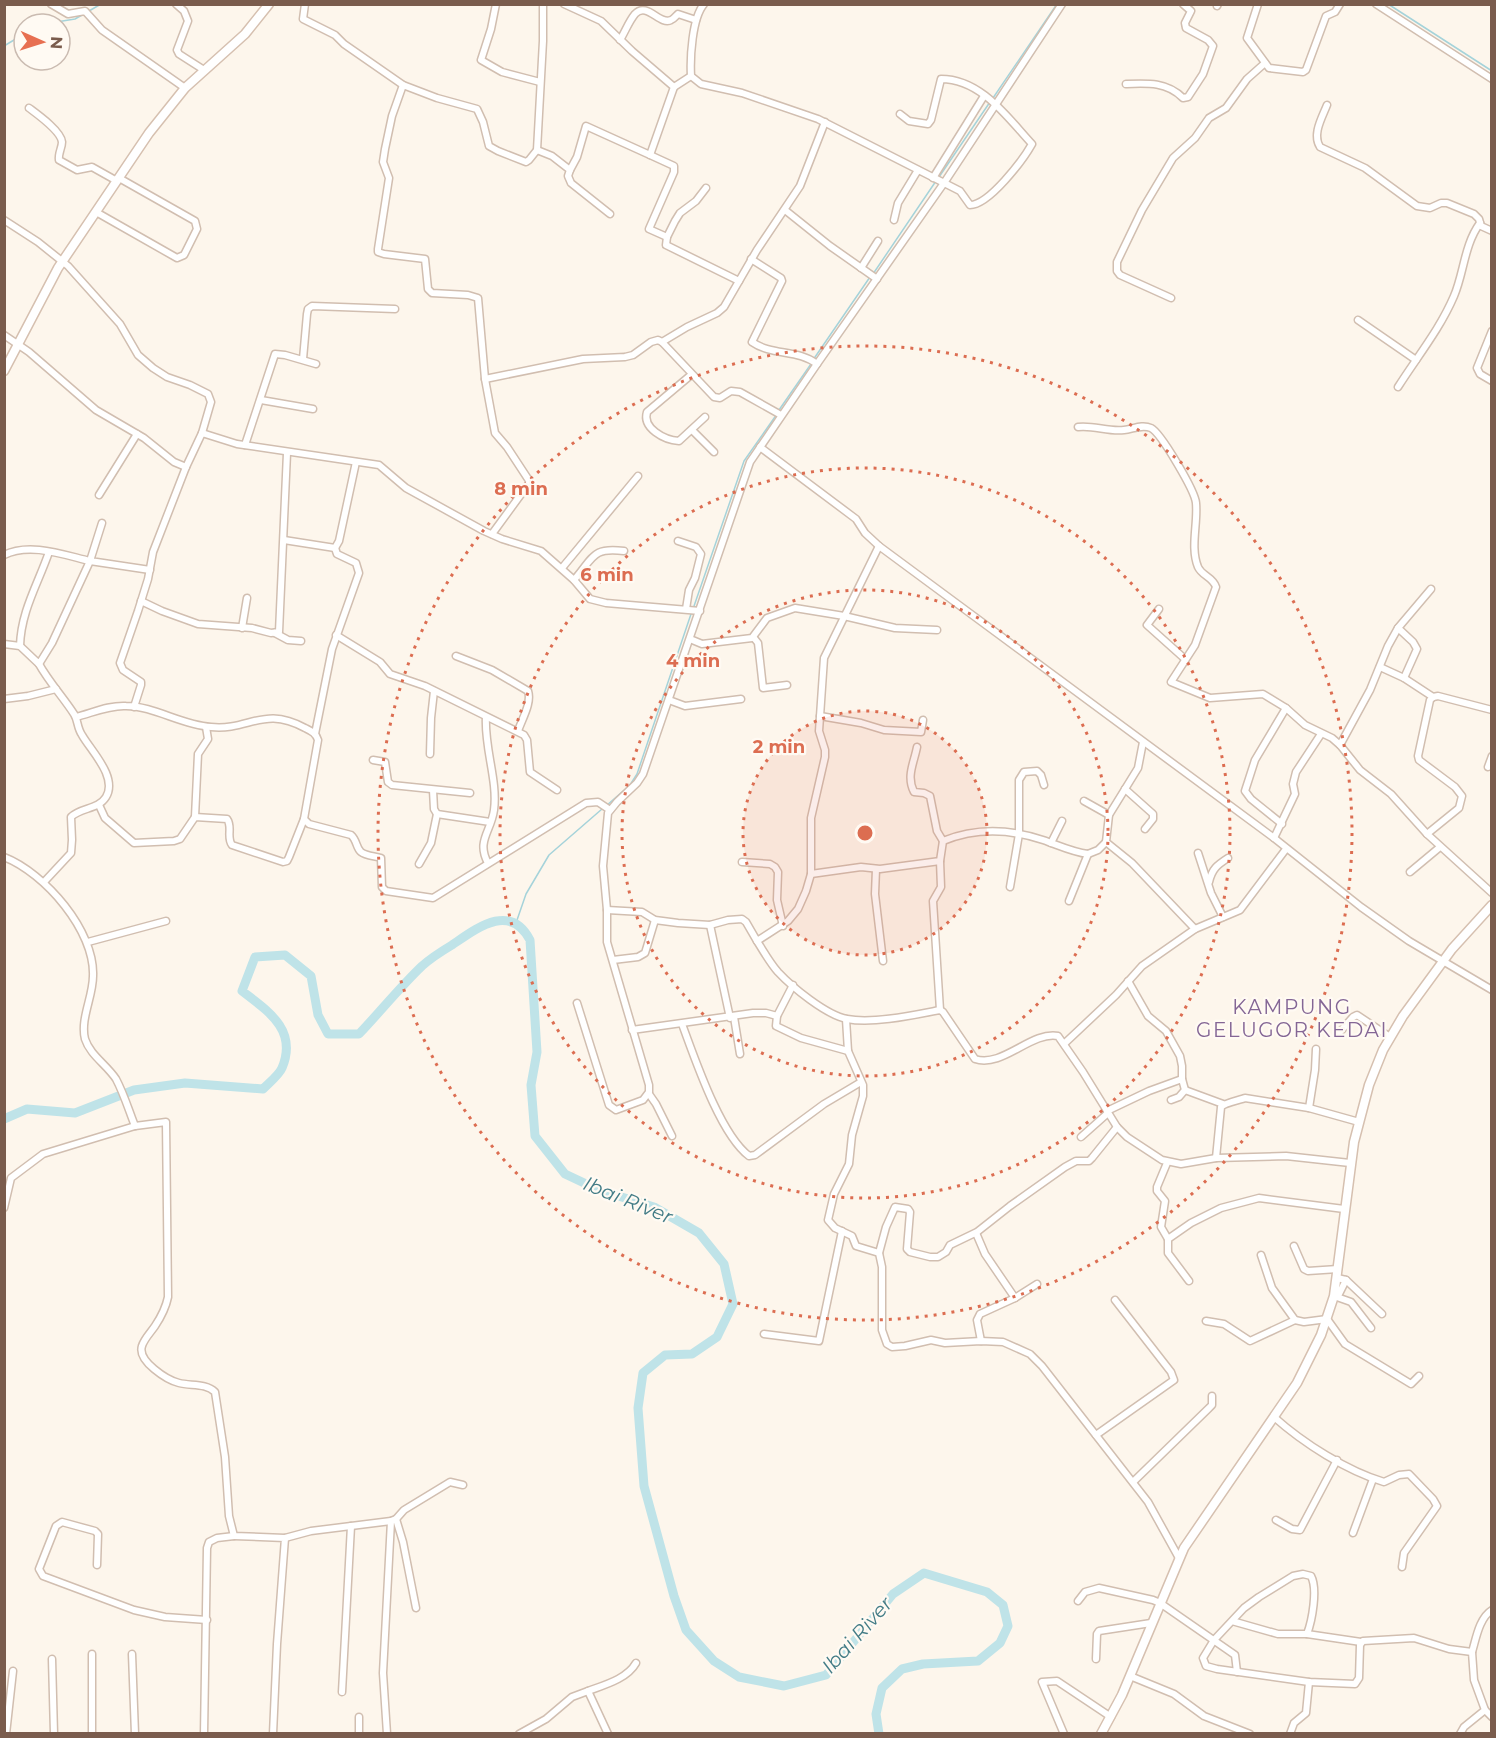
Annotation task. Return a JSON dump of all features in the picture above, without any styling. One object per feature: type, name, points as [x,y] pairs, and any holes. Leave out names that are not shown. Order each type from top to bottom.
[{"type":"main road","points":[[4,371],[63,261],[149,133],[185,88],[245,34],[269,4]]},
{"type":"main road","points":[[1101,1734],[1130,1676],[1186,1543],[1297,1383],[1327,1319],[1336,1296],[1340,1276],[1344,1209],[1350,1163],[1359,1122],[1380,1057],[1403,1016],[1452,950],[1491,905]]},
{"type":"street","points":[[51,4],[68,15],[85,11],[102,30],[185,88]]},
{"type":"street","points":[[176,4],[184,11],[188,21],[177,50],[179,54],[204,69]]},
{"type":"street","points":[[306,4],[303,19],[335,35],[344,44],[403,85],[477,109],[491,148],[526,162],[537,150],[543,4]]},
{"type":"street","points":[[496,4],[481,60],[502,72],[540,82]]},
{"type":"street","points":[[691,76],[696,20],[704,4]]},
{"type":"street","points":[[606,807],[637,783],[643,774],[746,471],[815,363],[877,279],[990,100],[1062,4]]},
{"type":"street","points":[[1126,84],[1147,83],[1171,88],[1177,91],[1182,98],[1190,95],[1203,74],[1214,46],[1186,27],[1185,23],[1191,11],[1183,4]]},
{"type":"street","points":[[1258,4],[1247,38],[1265,63],[1273,69],[1300,72],[1306,70],[1326,16],[1335,12],[1340,4]]},
{"type":"street","points":[[1376,4],[1491,79]]},
{"type":"street","points":[[568,5],[601,21],[674,87]]},
{"type":"street","points":[[620,40],[635,14],[641,11],[649,12],[666,21],[678,14],[696,20]]},
{"type":"street","points":[[1171,298],[1120,274],[1117,271],[1117,262],[1142,210],[1173,158],[1195,138],[1209,118],[1226,108],[1246,79],[1265,63]]},
{"type":"street","points":[[650,155],[674,87],[691,76]]},
{"type":"street","points":[[691,76],[701,84],[742,93],[825,122],[962,193],[970,205],[976,205],[994,191],[1032,144],[990,100],[966,83],[941,79],[928,124],[909,121],[900,114]]},
{"type":"street","points":[[403,85],[384,148],[384,162],[389,178],[378,252],[425,259],[428,289],[432,293],[468,295],[478,298],[485,379],[497,438],[507,447],[530,482],[492,534]]},
{"type":"street","points":[[938,180],[990,100]]},
{"type":"street","points":[[1327,105],[1316,134],[1316,141],[1320,147],[1365,168],[1418,206],[1430,208],[1441,203],[1448,203],[1474,214],[1483,228],[1491,231]]},
{"type":"street","points":[[29,108],[60,135],[62,144],[59,160],[77,170],[92,167],[118,179],[195,220],[197,229],[184,255],[177,258],[96,212]]},
{"type":"street","points":[[485,379],[583,359],[625,357],[641,351],[654,341],[662,342],[687,327],[720,312],[751,259],[800,186],[825,122]]},
{"type":"street","points":[[610,214],[571,183],[568,176],[586,126],[674,166],[674,172],[649,229],[667,237]]},
{"type":"street","points":[[537,150],[556,159],[570,170]]},
{"type":"street","points":[[894,220],[898,203],[918,170]]},
{"type":"street","points":[[706,188],[696,201],[680,213],[666,242],[668,247],[739,281]]},
{"type":"street","points":[[785,210],[822,240],[877,279]]},
{"type":"street","points":[[4,220],[63,261],[120,324],[138,355],[162,375],[206,391],[211,397],[202,433],[186,467],[153,552],[141,601],[120,663],[123,670],[141,682],[134,707]]},
{"type":"street","points":[[1398,387],[1452,300],[1463,261],[1480,223]]},
{"type":"street","points":[[861,268],[878,241]]},
{"type":"street","points":[[751,259],[781,278],[782,281],[752,342],[780,353],[807,356],[815,363]]},
{"type":"street","points":[[303,359],[307,314],[308,309],[312,306],[395,309]]},
{"type":"street","points":[[1358,320],[1416,360]]},
{"type":"street","points":[[1491,331],[1477,368],[1480,374],[1491,381]]},
{"type":"street","points":[[4,335],[29,352],[96,410],[137,434],[174,462],[186,467]]},
{"type":"street","points":[[662,342],[691,375],[716,398],[731,391],[737,391],[781,416]]},
{"type":"street","points":[[245,445],[275,354],[316,364]]},
{"type":"street","points":[[691,375],[647,412],[646,416],[650,428],[673,441],[681,440],[705,417]]},
{"type":"street","points":[[261,400],[312,409]]},
{"type":"street","points":[[1078,427],[1092,426],[1122,430],[1142,426],[1152,429],[1162,440],[1195,496],[1194,537],[1198,567],[1201,572],[1213,580],[1216,587],[1200,636],[1171,682],[1210,698],[1263,694],[1286,708],[1305,725],[1332,738],[1360,770],[1391,794],[1440,847],[1491,893]]},
{"type":"street","points":[[693,430],[714,452]]},
{"type":"street","points":[[202,433],[224,441],[287,453],[382,466],[406,488],[492,534],[541,551],[574,579],[590,599],[699,610]]},
{"type":"street","points":[[99,495],[137,434]]},
{"type":"street","points":[[760,447],[856,519],[865,533],[879,546],[1143,742],[1275,836],[1286,849],[1389,928],[1491,990]]},
{"type":"street","points":[[275,633],[280,628],[287,453]]},
{"type":"street","points":[[315,734],[329,659],[359,570],[356,563],[337,554],[335,548],[339,541],[356,462]]},
{"type":"street","points":[[562,568],[638,476]]},
{"type":"street","points":[[39,664],[52,644],[90,561],[102,523]]},
{"type":"street","points":[[284,540],[335,548]]},
{"type":"street","points":[[678,542],[696,548],[701,554],[695,578],[688,591],[687,609]]},
{"type":"street","points":[[757,941],[783,926],[795,914],[801,904],[811,874],[811,818],[825,757],[819,731],[824,658],[879,546]]},
{"type":"street","points":[[574,579],[599,551],[608,549],[624,551]]},
{"type":"street","points":[[4,555],[20,550],[48,552],[150,570]]},
{"type":"street","points":[[20,646],[28,601],[43,570],[48,552]]},
{"type":"street","points":[[1340,745],[1370,690],[1398,628],[1431,589]]},
{"type":"street","points":[[242,628],[247,598]]},
{"type":"street","points":[[141,601],[191,622],[275,633],[288,640],[302,641]]},
{"type":"street","points":[[754,638],[764,620],[792,609],[844,616],[895,628],[937,630]]},
{"type":"street","points":[[1159,609],[1147,625],[1185,659]]},
{"type":"street","points":[[1398,628],[1417,649],[1404,678]]},
{"type":"street","points":[[336,635],[380,662],[390,674],[434,691],[524,735],[527,740],[530,772],[557,790]]},
{"type":"street","points":[[690,639],[705,644],[754,638]]},
{"type":"street","points":[[754,638],[758,643],[763,688],[787,685]]},
{"type":"street","points":[[4,644],[20,646],[39,664],[76,717],[80,733],[108,779],[109,792],[99,805],[77,812],[70,817],[71,853],[44,882]]},
{"type":"street","points":[[456,656],[492,670],[528,691],[528,704],[518,731]]},
{"type":"street","points":[[1380,667],[1404,678],[1435,697],[1491,710]]},
{"type":"street","points":[[4,699],[56,689]]},
{"type":"street","points":[[430,754],[434,691]]},
{"type":"street","points":[[1427,834],[1460,808],[1463,800],[1460,792],[1418,756],[1430,700],[1435,697]]},
{"type":"street","points":[[669,700],[685,706],[741,699]]},
{"type":"street","points":[[76,717],[118,706],[134,707],[147,709],[181,722],[207,727],[228,727],[256,719],[274,717],[299,724],[315,734],[318,740],[304,819],[287,861],[283,862],[232,845],[229,838],[230,824],[227,819],[195,817]]},
{"type":"street","points":[[1281,826],[1245,791],[1255,760],[1286,708]]},
{"type":"street","points":[[820,716],[861,723],[884,730],[921,732],[923,720]]},
{"type":"street","points":[[486,717],[485,730],[494,793],[494,810],[482,846],[482,853],[488,863]]},
{"type":"street","points":[[99,805],[105,818],[131,841],[138,844],[164,843],[180,839],[195,817],[198,754],[208,739],[207,727]]},
{"type":"street","points":[[1275,836],[1295,794],[1293,784],[1296,772],[1321,734]]},
{"type":"street","points":[[943,842],[974,832],[996,831],[1019,834],[1088,854],[1098,850],[1106,842],[1109,815],[1138,768],[1143,742]]},
{"type":"street","points":[[917,747],[911,765],[912,787],[914,792],[930,796],[937,831],[943,842],[940,861],[941,887],[933,901],[939,1010]]},
{"type":"street","points":[[1488,767],[1491,756]]},
{"type":"street","points":[[374,760],[385,762],[388,782],[392,785],[470,793]]},
{"type":"street","points":[[1010,887],[1019,834],[1018,784],[1021,775],[1029,771],[1039,772],[1044,785]]},
{"type":"street","points":[[419,864],[431,843],[437,814],[434,809],[434,789]]},
{"type":"street","points":[[1125,789],[1153,814],[1153,819],[1145,829]]},
{"type":"street","points":[[1083,801],[1109,815]]},
{"type":"street","points":[[304,819],[309,824],[353,836],[360,851],[381,858],[382,887],[386,891],[433,898],[580,806],[592,802],[606,807]]},
{"type":"street","points":[[606,807],[603,866],[607,942],[649,1085],[649,1094],[672,1136]]},
{"type":"street","points":[[437,814],[490,822]]},
{"type":"street","points":[[1050,843],[1062,820]]},
{"type":"street","points":[[1106,842],[1132,863],[1195,929]]},
{"type":"street","points":[[1410,872],[1440,847]]},
{"type":"street","points":[[1065,1043],[1109,1002],[1142,966],[1195,929],[1236,913],[1243,907],[1286,849]]},
{"type":"street","points":[[1069,901],[1088,854]]},
{"type":"street","points":[[1198,854],[1223,917]]},
{"type":"street","points":[[4,856],[23,866],[44,882],[66,908],[88,942],[93,978],[84,1027],[86,1041],[115,1078],[135,1126]]},
{"type":"street","points":[[1209,885],[1211,872],[1216,865],[1228,858]]},
{"type":"street","points":[[811,874],[861,867],[876,869],[940,861]]},
{"type":"street","points":[[742,862],[770,864],[775,867],[778,872],[777,900],[783,926]]},
{"type":"street","points":[[876,869],[875,894],[883,961]]},
{"type":"street","points":[[607,910],[642,912],[655,920],[710,925],[742,919],[772,965],[793,985],[820,1005],[846,1019],[899,1018],[939,1010],[943,1012],[971,1056],[980,1061],[1000,1057],[1053,1035],[1058,1036],[1065,1043],[1117,1127],[1154,1156],[1167,1162],[1181,1164],[1216,1158],[1286,1156],[1350,1163]]},
{"type":"street","points":[[613,960],[638,957],[645,953],[655,920]]},
{"type":"street","points":[[88,942],[166,921]]},
{"type":"street","points":[[710,925],[740,1054]]},
{"type":"street","points":[[1128,981],[1148,1017],[1166,1031],[1180,1056],[1185,1090]]},
{"type":"street","points":[[793,985],[777,1016],[776,1026],[801,1038],[848,1051]]},
{"type":"street","points":[[577,1003],[609,1105],[616,1110],[636,1104],[649,1094]]},
{"type":"street","points":[[632,1030],[758,1013],[777,1016]]},
{"type":"street","points":[[1339,1033],[1357,1015],[1390,1037]]},
{"type":"street","points":[[846,1019],[848,1051],[861,1082],[863,1096],[852,1135],[849,1164],[834,1194],[828,1216],[830,1224],[852,1236],[856,1246],[879,1253]]},
{"type":"street","points":[[682,1024],[701,1077],[728,1132],[749,1156],[755,1155],[824,1104],[861,1082]]},
{"type":"street","points":[[1309,1108],[1316,1049]]},
{"type":"street","points":[[1081,1137],[1108,1112],[1149,1091],[1182,1079]]},
{"type":"street","points":[[1171,1100],[1179,1097],[1185,1090]]},
{"type":"street","points":[[1185,1090],[1223,1104],[1250,1098],[1309,1108],[1359,1122]]},
{"type":"street","points":[[1216,1158],[1223,1104]]},
{"type":"street","points":[[4,1208],[13,1176],[43,1154],[135,1126],[166,1122],[168,1297],[162,1314],[143,1343],[141,1352],[154,1368],[174,1381],[209,1387],[215,1392],[225,1457],[229,1516],[234,1536]]},
{"type":"street","points":[[1117,1127],[1089,1161],[1076,1161],[1065,1167],[976,1233],[955,1242],[938,1257],[910,1252],[907,1245],[910,1212],[908,1209],[895,1207],[886,1227],[879,1253],[882,1267],[882,1330],[887,1344],[892,1347],[932,1340],[945,1343],[1003,1342],[1035,1358],[1148,1502],[1179,1558]]},
{"type":"street","points":[[1167,1162],[1156,1187],[1165,1202],[1161,1227],[1168,1239],[1168,1254],[1189,1281]]},
{"type":"street","points":[[1168,1239],[1191,1223],[1221,1208],[1259,1198],[1344,1209]]},
{"type":"street","points":[[764,1334],[819,1341],[842,1231]]},
{"type":"street","points":[[976,1233],[985,1254],[1015,1298]]},
{"type":"street","points":[[1294,1246],[1304,1269],[1340,1276],[1382,1314]]},
{"type":"street","points":[[1261,1256],[1272,1288],[1295,1320]]},
{"type":"street","points":[[981,1341],[978,1316],[1015,1298],[1037,1284]]},
{"type":"street","points":[[1336,1296],[1351,1302],[1371,1328]]},
{"type":"street","points":[[1096,1435],[1174,1380],[1171,1372],[1115,1300]]},
{"type":"street","points":[[1206,1321],[1224,1324],[1250,1341],[1295,1320],[1304,1322],[1327,1319],[1345,1344],[1363,1353],[1394,1375],[1411,1384],[1419,1376]]},
{"type":"street","points":[[1133,1482],[1212,1405],[1212,1396]]},
{"type":"street","points":[[1274,1417],[1293,1433],[1373,1479],[1384,1482],[1399,1475],[1409,1474],[1436,1503],[1437,1506],[1404,1553],[1402,1567]]},
{"type":"street","points":[[1276,1520],[1292,1529],[1300,1530],[1337,1460]]},
{"type":"street","points":[[1353,1533],[1373,1479]]},
{"type":"street","points":[[204,1734],[207,1545],[212,1539],[234,1536],[285,1538],[311,1531],[393,1520],[404,1510],[450,1482],[463,1485]]},
{"type":"street","points":[[393,1520],[404,1542],[404,1555],[416,1608]]},
{"type":"street","points":[[387,1734],[383,1673],[393,1520]]},
{"type":"street","points":[[98,1565],[98,1533],[62,1522],[56,1526],[39,1569],[43,1576],[134,1610],[165,1617],[207,1620]]},
{"type":"street","points":[[342,1692],[351,1526]]},
{"type":"street","points":[[273,1734],[285,1538]]},
{"type":"street","points":[[1307,1634],[1313,1610],[1314,1580],[1311,1576],[1303,1574],[1293,1576],[1244,1608],[1214,1640],[1203,1662],[1212,1668],[1237,1672],[1309,1682],[1355,1684],[1359,1678],[1361,1642]]},
{"type":"street","points":[[1078,1601],[1085,1592],[1099,1588],[1160,1603],[1235,1655],[1237,1672]]},
{"type":"street","points":[[1491,1610],[1488,1611],[1480,1626],[1472,1652],[1473,1680],[1485,1710],[1491,1717]]},
{"type":"street","points":[[1232,1622],[1278,1634],[1307,1634],[1361,1642],[1414,1638],[1449,1649],[1472,1652]]},
{"type":"street","points":[[1095,1659],[1099,1631],[1151,1623]]},
{"type":"street","points":[[92,1654],[92,1734]]},
{"type":"street","points":[[132,1654],[135,1734]]},
{"type":"street","points":[[52,1659],[54,1734]]},
{"type":"street","points":[[519,1734],[546,1719],[572,1698],[630,1671],[636,1663]]},
{"type":"street","points":[[6,1734],[13,1671]]},
{"type":"street","points":[[1130,1676],[1174,1695],[1204,1716],[1250,1734]]},
{"type":"street","points":[[1064,1734],[1042,1682],[1057,1681],[1111,1717]]},
{"type":"street","points":[[1290,1734],[1294,1723],[1306,1713],[1309,1682]]},
{"type":"street","points":[[588,1691],[608,1734]]},
{"type":"street","points":[[1460,1734],[1464,1727],[1485,1710]]},
{"type":"street","points":[[358,1734],[359,1717]]},
{"type":"waterway","points":[[89,11],[101,4]]},
{"type":"waterway","points":[[993,98],[1057,4]]},
{"type":"waterway","points":[[1388,4],[1492,71]]},
{"type":"waterway","points":[[72,19],[82,15]]},
{"type":"waterway","points":[[4,46],[12,41]]},
{"type":"waterway","points":[[939,177],[990,102]]},
{"type":"waterway","points":[[873,274],[936,181]]},
{"type":"waterway","points":[[813,360],[870,277]]},
{"type":"waterway","points":[[779,410],[811,364]]},
{"type":"waterway","points":[[693,609],[744,461],[777,414]]},
{"type":"waterway","points":[[606,806],[630,785],[637,774],[691,614]]},
{"type":"waterway","points":[[516,923],[526,894],[549,855],[602,809]]},
{"type":"waterway","name":"Ibai River","points":[[4,1119],[27,1109],[75,1113],[134,1090],[185,1083],[263,1089],[282,1068],[286,1055],[286,1043],[278,1023],[242,991],[255,957],[285,955],[311,976],[318,1015],[328,1034],[359,1034],[406,982],[437,955],[482,926],[503,920],[513,922],[530,940],[537,1052],[531,1085],[535,1136],[565,1174],[599,1190],[654,1207],[699,1233],[724,1264],[733,1304],[717,1337],[692,1354],[665,1355],[643,1373],[638,1408],[644,1486],[674,1596],[686,1630],[714,1661],[739,1677],[784,1686],[826,1675],[893,1594],[924,1573],[987,1592],[1003,1605],[1008,1626],[1000,1643],[978,1661],[923,1664],[902,1669],[882,1688],[876,1714],[879,1734]]},
{"type":"district","name":"KAMPUNG GELUGOR KEDAI","points":[[1292,1018]]}]
